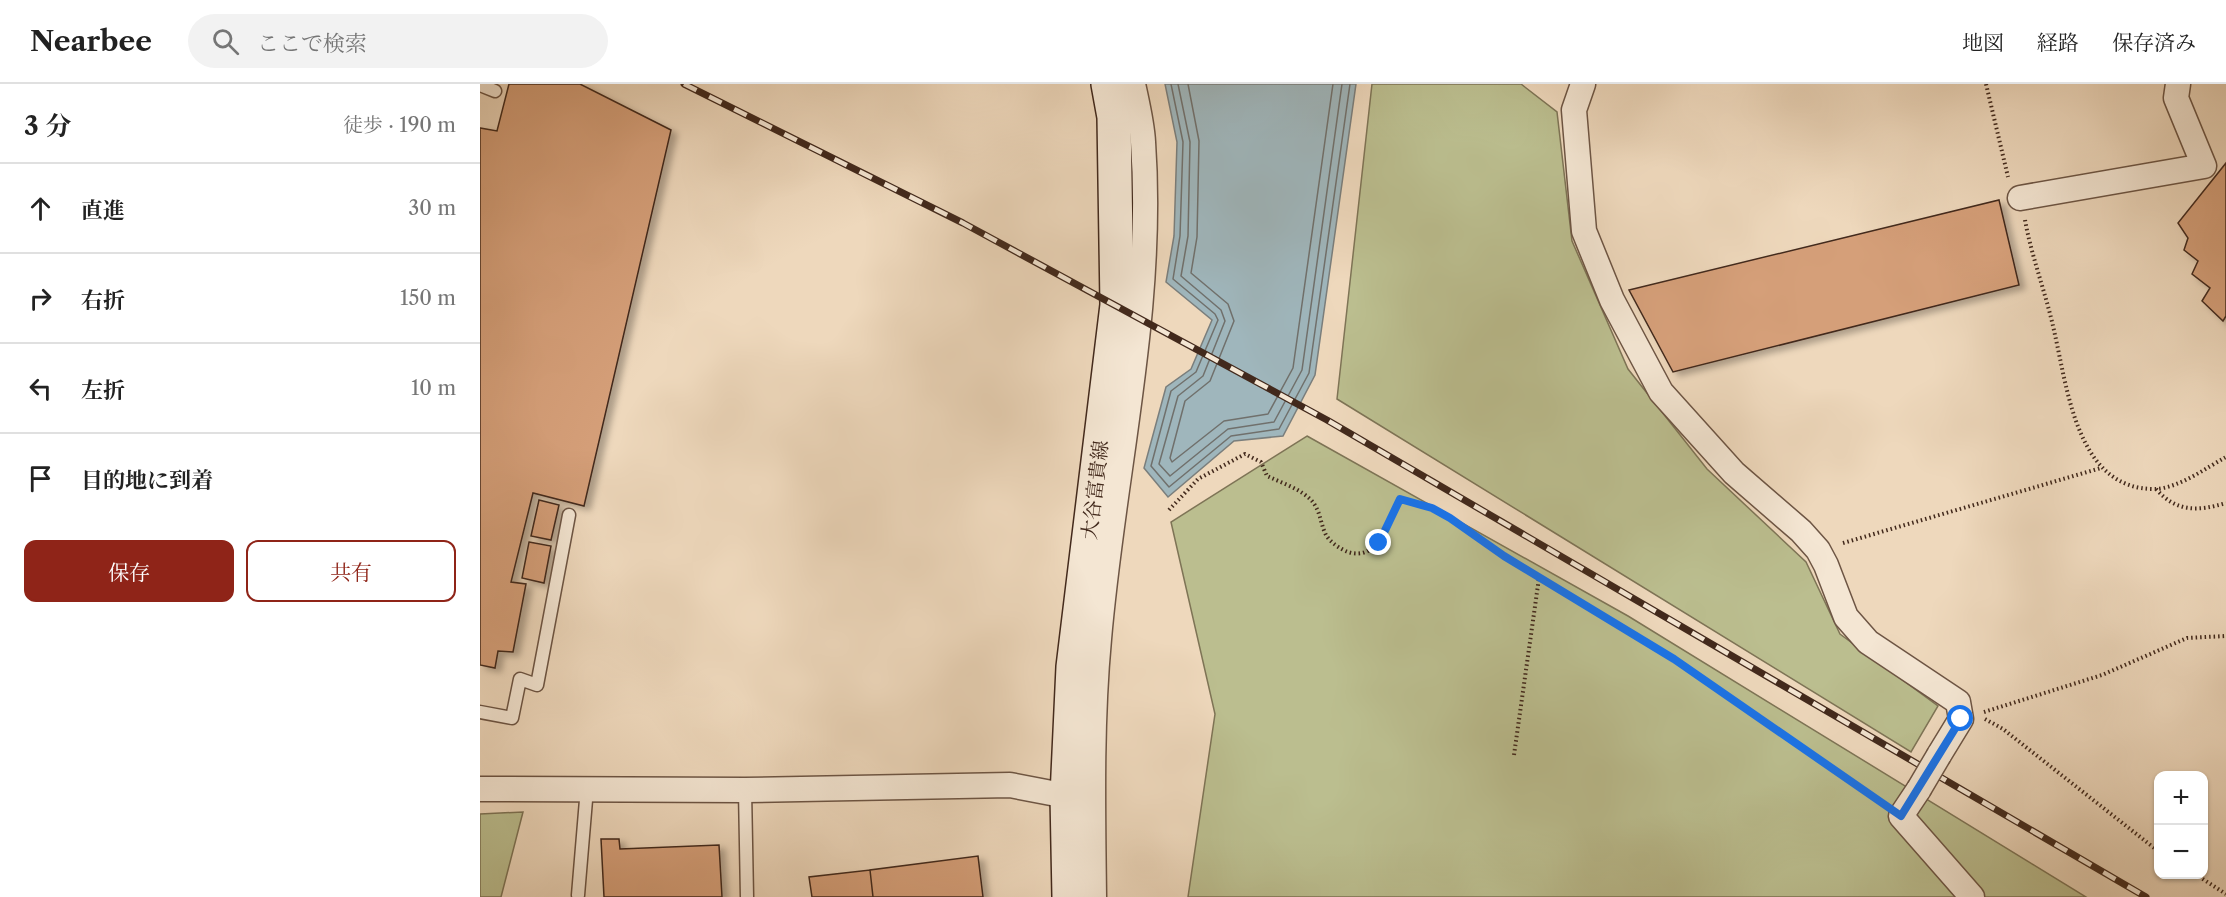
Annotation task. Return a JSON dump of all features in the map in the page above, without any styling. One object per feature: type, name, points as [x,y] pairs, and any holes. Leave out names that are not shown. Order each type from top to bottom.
[{"type":"main road","name":"大谷富貴線","points":[[1070,897],[1067,796],[1073,667],[1117,305],[1114,117],[1108,84]]},
{"type":"street","points":[[1094,897],[1092,747],[1099,637],[1137,356],[1144,265],[1143,141],[1133,84]]},
{"type":"street","points":[[1583,84],[1574,110],[1584,231],[1612,300],[1661,392],[1734,473],[1801,531],[1818,550],[1846,617],[1868,642],[1958,702],[1961,719],[1901,816],[1972,897]]},
{"type":"street","points":[[2020,198],[2204,166],[2176,98],[2178,84]]},
{"type":"street","points":[[480,789],[745,790],[1010,785],[1067,796]]},
{"type":"lane","points":[[480,85],[495,91]]},
{"type":"lane","points":[[480,712],[512,718],[520,679],[537,685],[569,515]]},
{"type":"lane","points":[[579,895],[587,788]]},
{"type":"lane","points":[[745,790],[747,897]]},
{"type":"path","points":[[1986,84],[2007,175],[2020,198],[2033,260],[2054,327],[2073,412],[2091,454],[2101,468],[2127,484],[2156,489],[2179,482],[2226,457]]},
{"type":"path","points":[[1169,510],[1198,479],[1245,454],[1262,462],[1267,476],[1309,498],[1320,511],[1326,535],[1344,551],[1355,554],[1368,552],[1379,543],[1400,499],[1432,508],[1539,578],[1674,659],[1901,816]]},
{"type":"path","points":[[1818,550],[2101,468]]},
{"type":"path","points":[[2156,489],[2165,499],[2184,507],[2202,510],[2226,503]]},
{"type":"path","points":[[1514,755],[1539,578]]},
{"type":"path","points":[[2154,848],[2003,729],[1976,714],[2102,675],[2187,638],[2226,636]]},
{"type":"path","points":[[2203,879],[2226,894]]},
{"type":"green space","points":[[1372,84],[1521,84],[1557,112],[1572,241],[1628,369],[1707,469],[1806,562],[1840,634],[1938,706],[1911,752],[1337,399]]},
{"type":"green space","points":[[1307,436],[1628,616],[2086,897],[1188,897],[1215,714],[1171,522]]},
{"type":"green space","points":[[523,812],[501,897],[480,897],[480,814]]},
{"type":"water","points":[[1165,84],[1356,84],[1315,375],[1283,436],[1234,441],[1168,497],[1144,468],[1166,387],[1191,369],[1212,320],[1166,282],[1174,236],[1177,142]]},
{"type":"building","points":[[509,84],[580,84],[671,130],[584,506],[533,493],[511,582],[526,584],[513,652],[498,651],[495,668],[480,665],[480,128],[497,131]]},
{"type":"building","points":[[2226,163],[2226,316],[2223,321],[2202,301],[2210,288],[2192,274],[2198,261],[2184,250],[2188,238],[2178,223]]},
{"type":"building","points":[[1999,200],[2019,285],[1673,372],[1629,290]]},
{"type":"building","points":[[539,500],[559,505],[551,540],[531,536]]},
{"type":"building","points":[[529,542],[551,546],[544,583],[522,578]]},
{"type":"building","points":[[601,839],[619,839],[620,849],[719,845],[722,897],[604,897]]},
{"type":"building","points":[[978,856],[983,897],[873,897],[870,870]]},
{"type":"building","points":[[870,870],[873,897],[812,897],[809,877]]},
{"type":"railway","points":[[684,84],[963,223],[1327,420],[2146,897]]},
{"type":"route","points":[[1379,543],[1400,499],[1432,508],[1504,556],[1674,659],[1901,816],[1961,719]]}]
